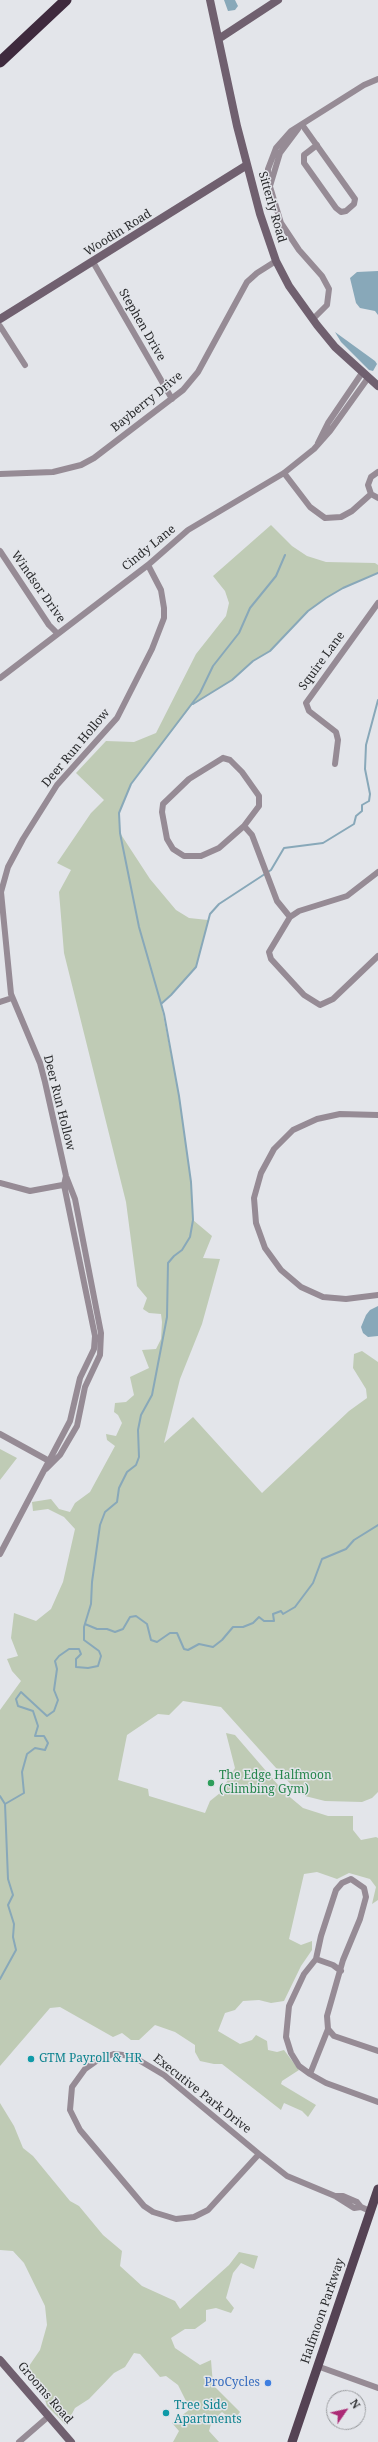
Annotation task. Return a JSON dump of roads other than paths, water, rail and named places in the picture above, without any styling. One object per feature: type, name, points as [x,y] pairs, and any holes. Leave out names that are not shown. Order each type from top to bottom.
[{"type":"highway","points":[[0,62],[66,0]]},
{"type":"main road","name":"Halfmoon Parkway","points":[[292,2442],[317,2366],[374,2212],[378,2189]]},
{"type":"street","name":"Sitterly Road","points":[[210,0],[220,38],[247,165],[260,214],[276,261],[289,286],[312,319],[335,347],[365,376],[378,386]]},
{"type":"street","points":[[220,38],[278,0]]},
{"type":"street","points":[[312,319],[327,305],[329,289],[322,276],[287,234],[280,218],[270,186],[280,153],[301,127],[364,85],[378,79]]},
{"type":"street","points":[[301,127],[317,145],[355,199],[352,206],[344,212],[336,208],[304,164],[304,156],[317,145]]},
{"type":"street","name":"Woodin Road","points":[[0,319],[94,262],[247,165]]},
{"type":"street","name":"Bayberry Drive","points":[[0,474],[53,472],[82,465],[94,458],[183,390],[198,372],[247,282],[257,273],[276,261]]},
{"type":"street","name":"Stephen Drive","points":[[94,262],[172,398]]},
{"type":"street","points":[[0,326],[26,365]]},
{"type":"street","name":"Cindy Lane","points":[[0,678],[148,565],[194,526],[284,473],[318,444],[328,423],[365,376]]},
{"type":"street","points":[[371,494],[369,481],[378,472]]},
{"type":"street","points":[[284,473],[310,507],[325,518],[336,519],[346,514],[371,494]]},
{"type":"street","points":[[371,494],[378,498]]},
{"type":"street","name":"Windsor Drive","points":[[0,551],[49,625],[58,634]]},
{"type":"street","name":"Deer Run Hollow","points":[[77,1407],[80,1378],[94,1349],[95,1336],[75,1199],[67,1185],[40,1063],[12,998],[1,915],[1,892],[2,881],[23,839],[57,785],[117,718],[152,648],[164,618],[164,608],[162,590],[148,565]]},
{"type":"street","name":"Squire Lane","points":[[335,764],[338,740],[336,732],[332,727],[309,711],[306,706],[306,701],[378,603]]},
{"type":"street","points":[[226,758],[234,762],[260,799],[258,810],[244,826],[228,842],[209,854],[201,856],[184,856],[173,849],[167,839],[162,807],[166,800],[189,779],[219,760],[226,758]]},
{"type":"street","points":[[244,826],[252,835],[277,901],[290,917]]},
{"type":"street","points":[[378,872],[347,896],[299,911],[290,917],[270,949],[269,956],[304,995],[316,1004],[325,1004],[333,999],[378,956]]},
{"type":"street","points":[[0,1002],[12,998]]},
{"type":"street","points":[[378,1115],[340,1114],[317,1119],[293,1130],[274,1149],[261,1173],[254,1198],[256,1223],[265,1248],[281,1270],[301,1287],[323,1297],[346,1300],[378,1295]]},
{"type":"street","points":[[0,1183],[30,1191],[67,1185]]},
{"type":"street","name":"Deer Run Hollow","points":[[0,1554],[51,1462],[100,1354],[101,1343],[83,1258]]},
{"type":"street","points":[[94,1344],[101,1343]]},
{"type":"street","points":[[0,1434],[51,1462]]},
{"type":"street","points":[[310,2074],[328,2029],[327,2016],[366,1897],[364,1888],[360,1884],[348,1879],[342,1882],[336,1890],[321,1936],[316,1959],[304,1974],[295,1991],[286,2024],[286,2036],[291,2053],[300,2066],[310,2074],[326,2083],[378,2102]]},
{"type":"street","points":[[316,1959],[333,1965],[341,1971]]},
{"type":"street","points":[[328,2029],[334,2036],[378,2051]]},
{"type":"street","name":"Executive Park Drive","points":[[259,2154],[208,2210],[184,2219],[167,2217],[144,2206],[80,2130],[70,2110],[72,2087],[80,2073],[99,2059],[114,2054],[132,2056],[164,2075],[287,2176],[335,2196],[354,2208],[361,2207],[374,2212]]},
{"type":"street","name":"Grooms Road","points":[[0,2360],[71,2442]]},
{"type":"street","points":[[317,2366],[378,2388]]},
{"type":"street","points":[[19,2442],[49,2416]]},
{"type":"water","points":[[224,0],[235,0],[238,6],[235,10],[228,11]]},
{"type":"water","points":[[378,271],[378,315],[375,311],[360,308],[356,303],[350,278],[357,272]]},
{"type":"water","points":[[335,332],[375,361],[377,364],[373,371],[369,370],[341,342]]},
{"type":"water","points":[[378,1306],[378,1336],[368,1337],[363,1333],[361,1327],[370,1310]]},
{"type":"waterway","points":[[0,1979],[16,1950],[13,1937],[14,1924],[8,1905],[13,1895],[8,1879],[5,1804],[24,1793],[22,1772],[27,1754],[35,1748],[45,1750],[48,1743],[44,1736],[35,1736],[38,1726],[33,1711],[18,1706],[16,1699],[21,1692],[47,1716],[54,1711],[58,1700],[54,1690],[57,1669],[55,1661],[59,1656],[69,1649],[79,1649],[81,1654],[76,1659],[76,1667],[88,1668],[98,1666],[101,1656],[99,1651],[84,1640],[84,1627],[91,1604],[92,1582],[100,1525],[105,1512],[117,1502],[119,1488],[127,1472],[136,1465],[139,1457],[138,1430],[141,1415],[152,1395],[167,1317],[168,1263],[182,1250],[190,1237],[193,1220],[191,1182],[179,1096],[164,1014],[139,927],[120,833],[119,813],[131,784],[200,693],[213,666],[239,633],[250,608],[276,576],[285,555]]},
{"type":"waterway","points":[[193,704],[232,680],[253,661],[270,651],[308,611],[326,598],[343,588],[378,573]]},
{"type":"waterway","points":[[161,1004],[196,967],[210,914],[219,904],[271,870],[284,848],[323,843],[354,824],[356,816],[362,811],[362,805],[369,801],[370,794],[365,769],[366,745],[378,700]]},
{"type":"waterway","points":[[85,1624],[97,1629],[107,1629],[115,1632],[123,1629],[130,1617],[136,1616],[147,1624],[151,1640],[157,1642],[170,1633],[177,1633],[184,1649],[188,1650],[199,1644],[213,1647],[222,1640],[233,1627],[243,1627],[253,1623],[259,1617],[264,1621],[274,1621],[273,1614],[281,1611],[283,1614],[295,1607],[313,1583],[322,1559],[346,1549],[354,1540],[378,1525]]},
{"type":"waterway","points":[[0,1796],[5,1804]]},
{"type":"place","name":"The Edge Halfmoon (Climbing Gym)","points":[[211,1783]]},
{"type":"place","name":"GTM Payroll & HR","points":[[31,2059]]},
{"type":"place","name":"ProCycles","points":[[268,2383]]},
{"type":"place","name":"Tree Side Apartments","points":[[166,2413]]}]
